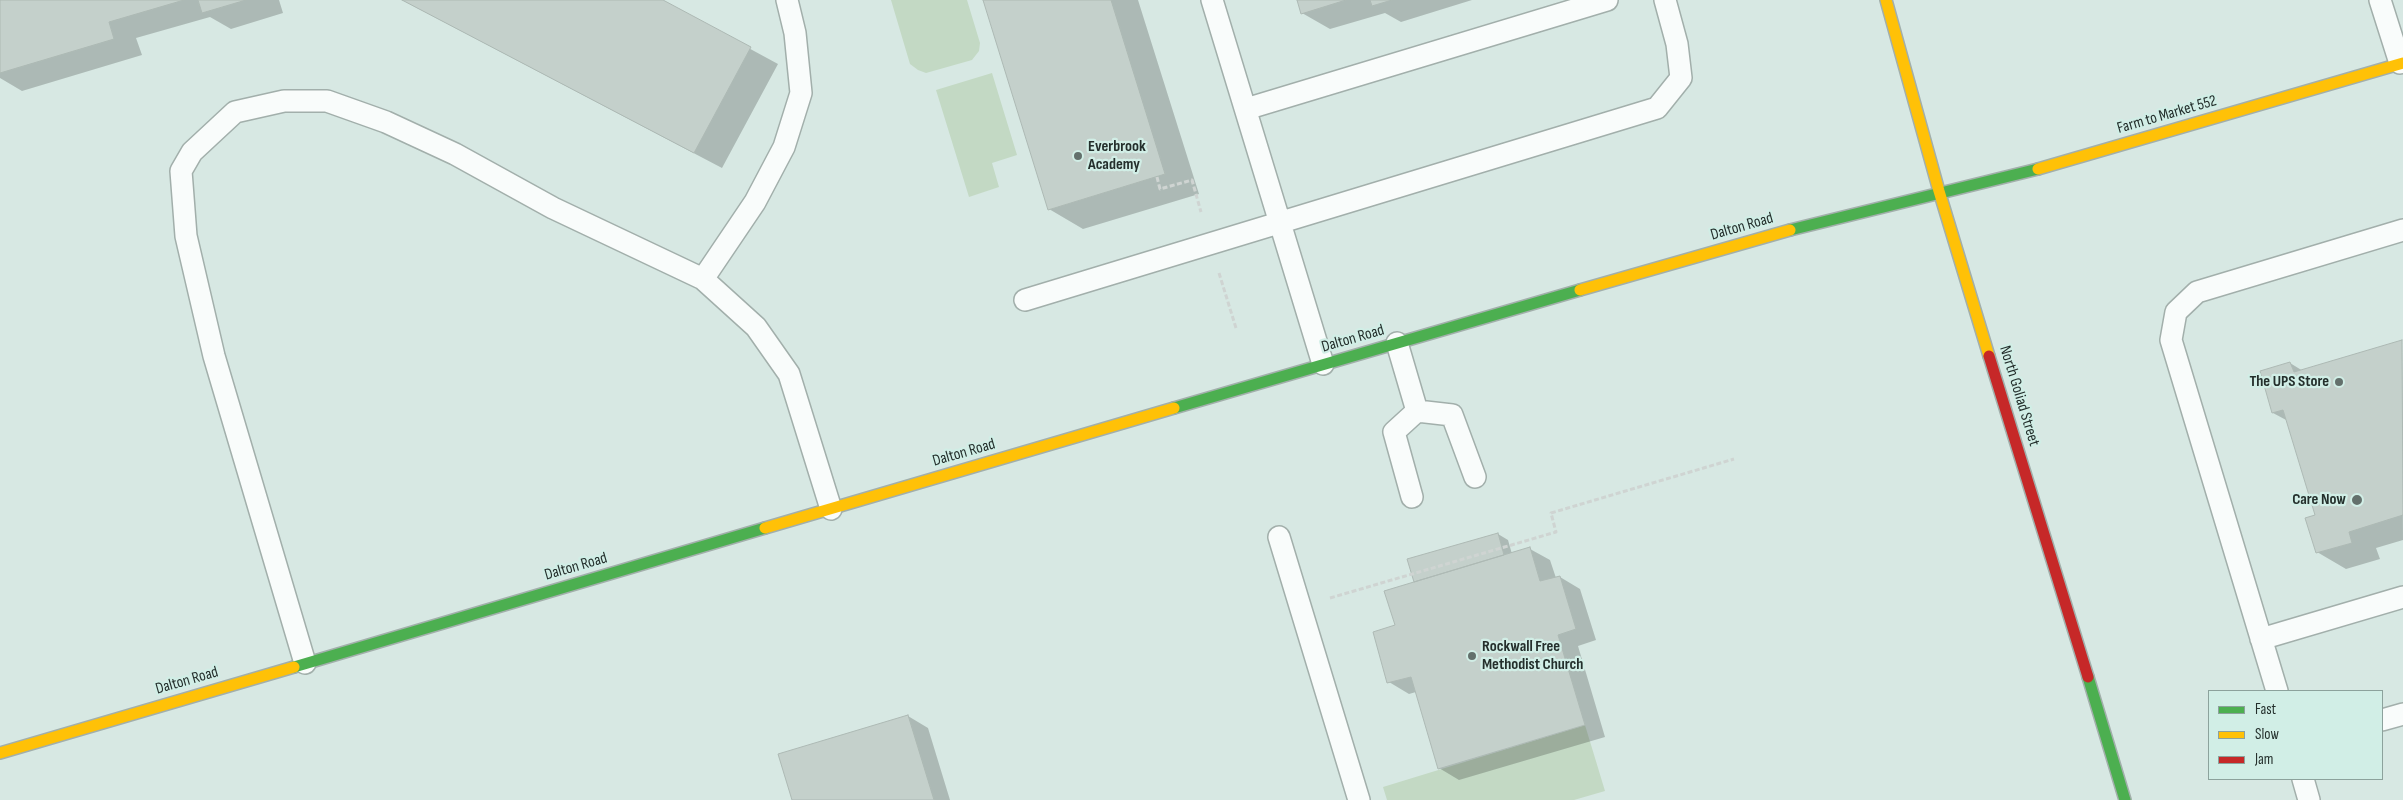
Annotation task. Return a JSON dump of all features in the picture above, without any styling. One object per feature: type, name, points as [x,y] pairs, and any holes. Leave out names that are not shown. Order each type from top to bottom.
[{"type":"street","name":"North Goliad Street","points":[[1886,0],[1939,191],[2125,800]]},
{"type":"street","name":"Farm to Market 552","points":[[1939,191],[2046,167],[2402,63]]},
{"type":"street","name":"Dalton Road","points":[[0,753],[1323,364],[1827,219],[1939,191]]},
{"type":"lane","points":[[703,279],[755,202],[784,147],[801,93],[795,33],[787,0]]},
{"type":"lane","points":[[1212,0],[1323,364]]},
{"type":"lane","points":[[1246,109],[1607,0]]},
{"type":"lane","points":[[1025,300],[1657,108],[1681,78],[1677,44],[1665,0]]},
{"type":"lane","points":[[2380,0],[2402,63]]},
{"type":"lane","points":[[305,663],[214,356],[186,236],[181,171],[192,152],[235,112],[284,101],[327,101],[386,122],[455,154],[553,208],[703,279],[756,327],[789,374],[831,509]]},
{"type":"lane","points":[[2277,690],[2171,340],[2176,312],[2197,292],[2403,230]]},
{"type":"lane","points":[[1397,343],[1417,411]]},
{"type":"lane","points":[[1412,497],[1394,432],[1417,411],[1452,415],[1475,477]]},
{"type":"lane","points":[[1279,537],[1359,800]]},
{"type":"lane","points":[[2261,640],[2403,597]]},
{"type":"lane","points":[[2383,720],[2403,714]]},
{"type":"lane","points":[[2303,780],[2310,800]]},
{"type":"path","points":[[1300,606],[1556,532],[1550,513],[1734,460]]},
{"type":"green space","points":[[891,0],[967,0],[980,43],[979,51],[972,60],[926,73],[918,70],[910,64]]},
{"type":"green space","points":[[992,73],[1017,155],[992,163],[999,187],[969,197],[936,90]]},
{"type":"green space","points":[[1585,725],[1605,791],[1574,800],[1387,800],[1383,787]]},
{"type":"building","points":[[0,0],[184,0],[109,22],[114,39],[0,73]]},
{"type":"building","points":[[198,0],[246,0],[202,13]]},
{"type":"building","points":[[402,0],[663,0],[751,47],[694,153]]},
{"type":"building","points":[[983,0],[1111,0],[1165,174],[1048,210]]},
{"type":"building","points":[[1297,0],[1346,0],[1301,14]]},
{"type":"building","points":[[1370,0],[1392,0],[1372,6]]},
{"type":"building","points":[[2402,340],[2403,515],[2349,532],[2352,543],[2316,553],[2305,518],[2315,515],[2283,410],[2272,413],[2260,371],[2290,362],[2294,372]]},
{"type":"building","points":[[1498,533],[1504,555],[1414,582],[1407,559]]},
{"type":"building","name":"Rockwall Free Methodist Church","points":[[1530,547],[1540,581],[1560,576],[1576,629],[1558,635],[1585,725],[1438,769],[1411,677],[1387,683],[1373,632],[1395,625],[1384,591]]},
{"type":"building","points":[[908,715],[934,800],[792,800],[778,754]]},
{"type":"traffic: fast","points":[[1790,230],[2038,169]]},
{"type":"traffic: fast","points":[[1174,408],[1580,290]]},
{"type":"traffic: fast","points":[[294,667],[765,528]]},
{"type":"traffic: fast","points":[[2088,677],[2125,800]]},
{"type":"traffic: slow","points":[[1886,0],[1939,191],[1989,356]]},
{"type":"traffic: slow","points":[[2038,169],[2403,63]]},
{"type":"traffic: slow","points":[[1580,290],[1790,230]]},
{"type":"traffic: slow","points":[[765,528],[1174,408]]},
{"type":"traffic: slow","points":[[0,753],[294,667]]},
{"type":"traffic: jam","points":[[1989,356],[2088,677]]},
{"type":"place","name":"Everbrook Academy","points":[[1078,156]]},
{"type":"place","name":"The UPS Store","points":[[2339,382]]},
{"type":"place","name":"Care Now","points":[[2357,500]]},
{"type":"place","name":"Rockwall Free Methodist Church","points":[[1472,656]]}]
